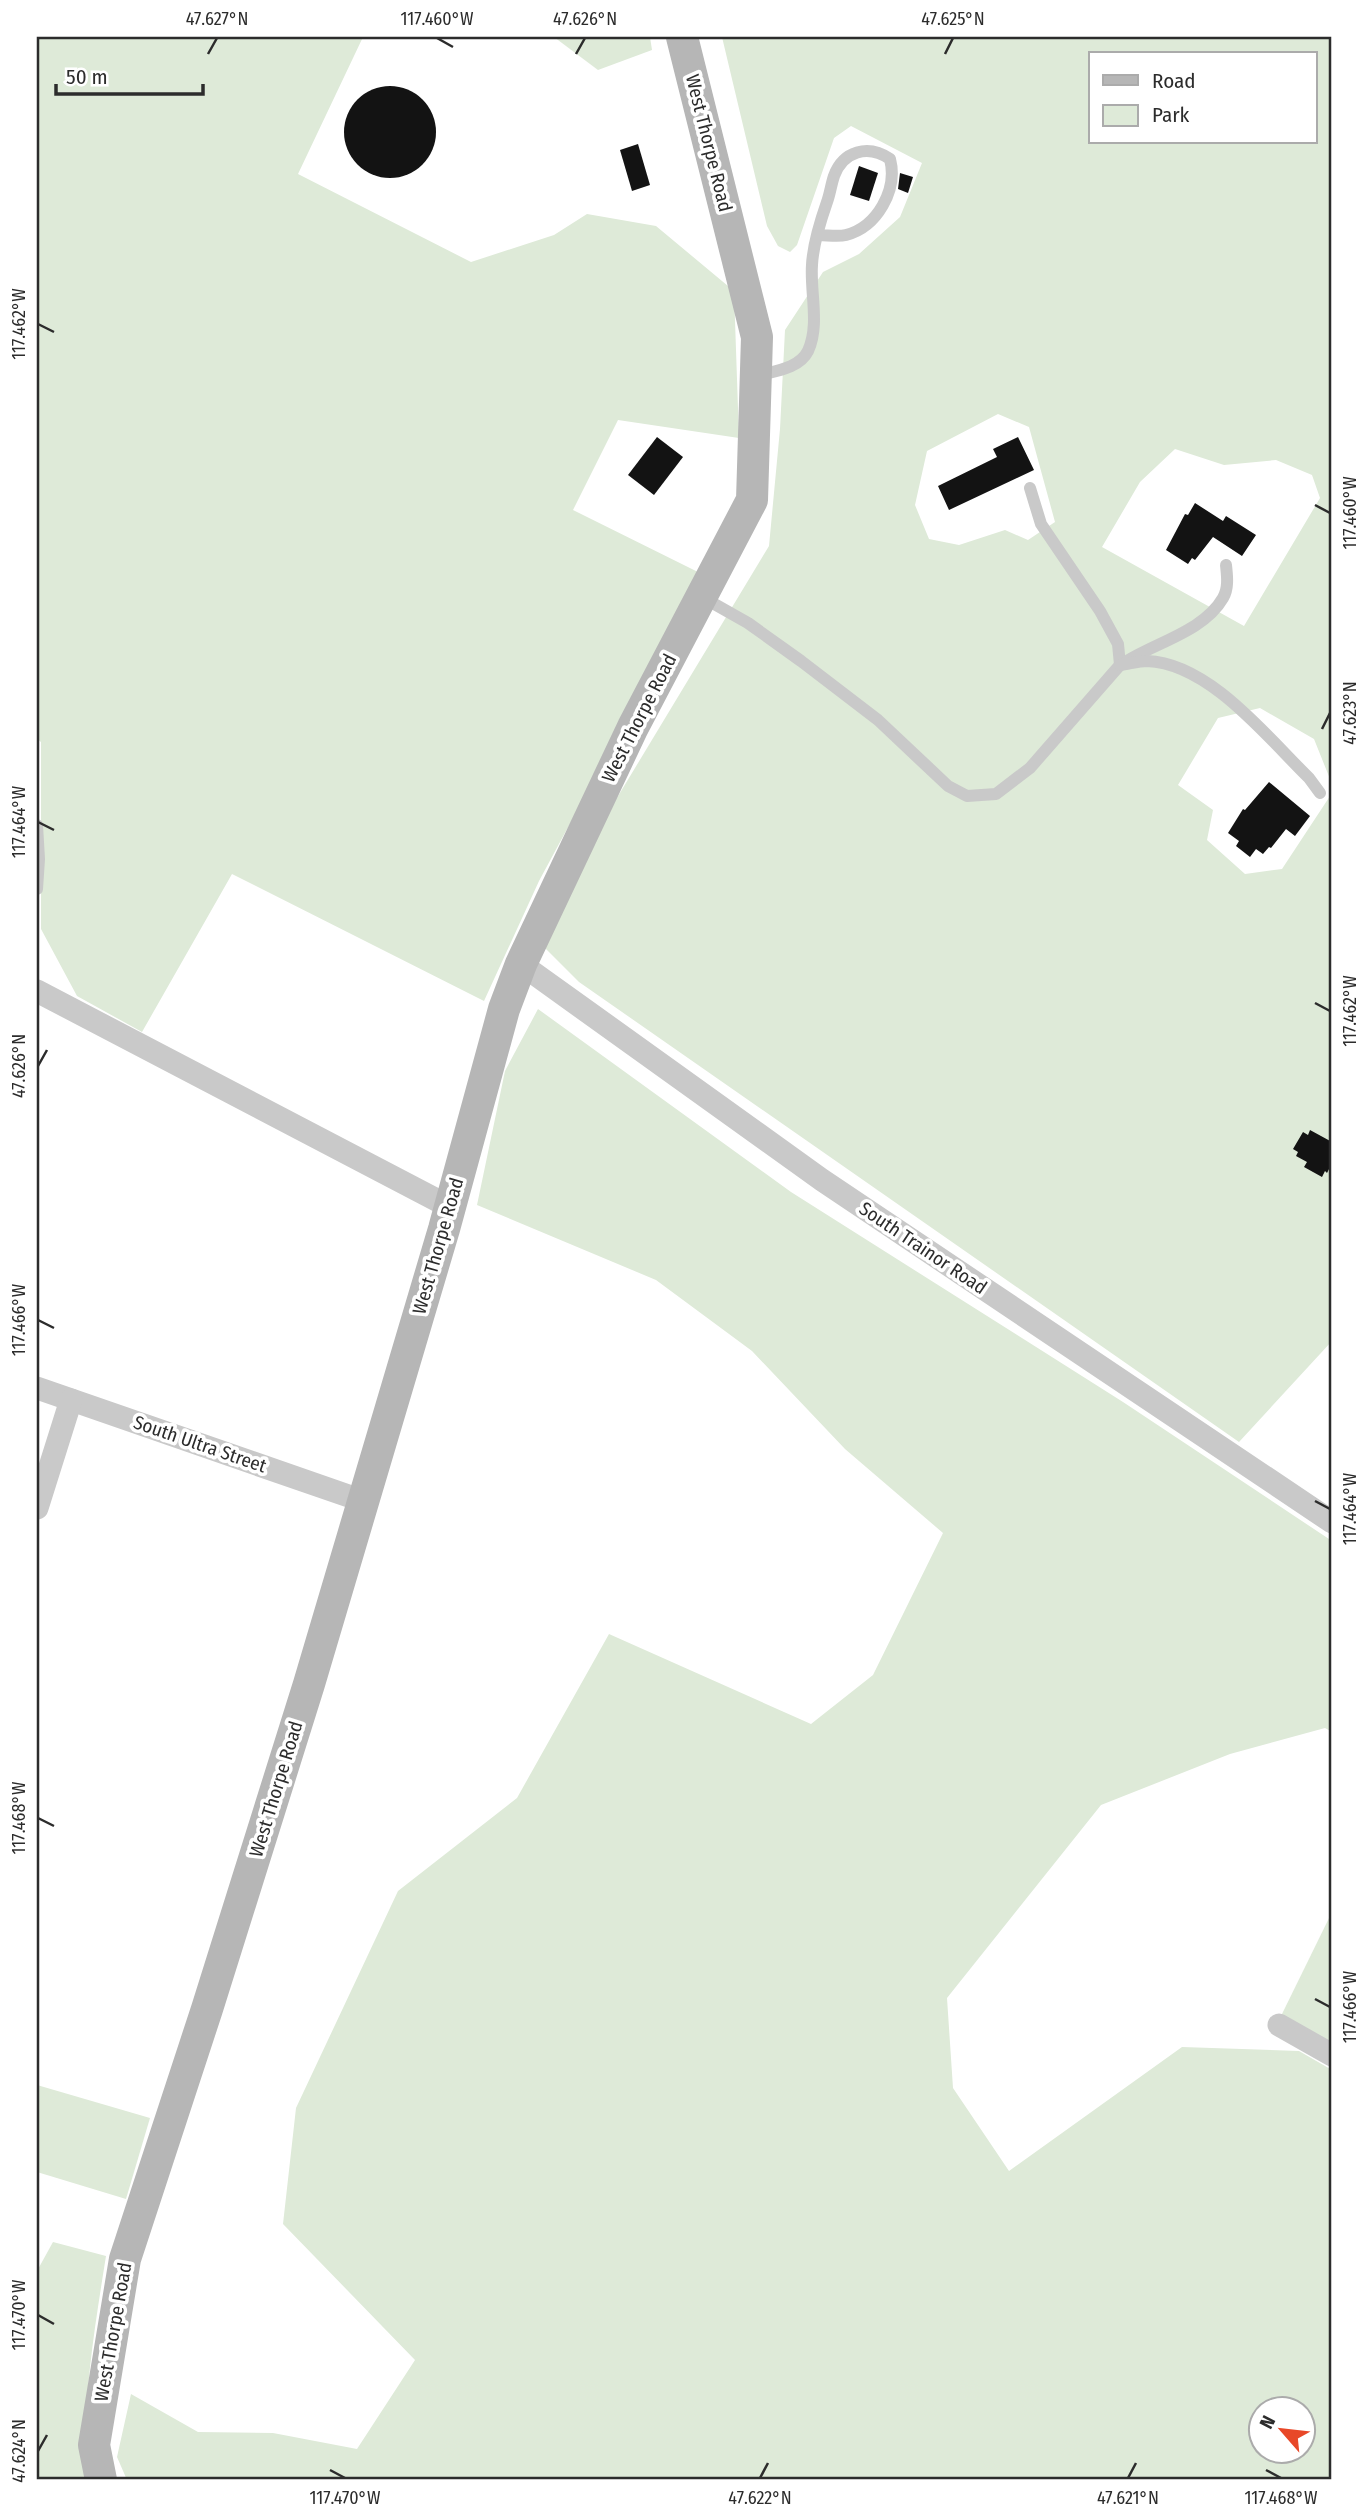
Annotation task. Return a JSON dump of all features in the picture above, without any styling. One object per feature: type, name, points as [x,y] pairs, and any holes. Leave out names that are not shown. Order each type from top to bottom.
[{"type":"street","name":"West Thorpe Road","points":[[101,2480],[94,2445],[125,2259],[207,2009],[363,1501],[450,1207],[504,1009],[522,964],[633,727],[752,500],[757,337],[682,37]]},
{"type":"street","name":"South Trainor Road","points":[[522,964],[822,1180],[1332,1522]]},
{"type":"street","points":[[37,991],[450,1207]]},
{"type":"street","name":"South Ultra Street","points":[[37,1388],[363,1501]]},
{"type":"street","points":[[37,1508],[71,1400]]},
{"type":"street","points":[[1279,2025],[1332,2055]]},
{"type":"lane","points":[[756,376],[787,368],[801,360],[808,350],[814,325],[812,264],[818,235],[834,176],[844,160],[860,150],[874,151],[890,159],[889,186],[875,219],[845,236],[818,235]]},
{"type":"lane","points":[[1030,488],[1041,524],[1100,611],[1118,644],[1120,665]]},
{"type":"lane","points":[[701,597],[748,623],[801,661],[878,720],[948,786],[967,796],[996,794],[1030,768],[1120,665],[1147,648],[1198,624],[1223,597],[1227,587],[1226,565]]},
{"type":"lane","points":[[1120,665],[1146,661],[1170,665],[1197,677],[1226,697],[1309,778],[1320,793]]},
{"type":"lane","points":[[37,825],[37,889]]},
{"type":"green space","points":[[37,37],[363,37],[298,174],[471,262],[554,235],[587,214],[656,226],[734,291],[739,438],[618,420],[573,510],[704,575],[539,881],[484,1001],[232,874],[142,1032],[77,996],[41,929],[41,742],[37,739]]},
{"type":"green space","points":[[554,37],[650,37],[652,50],[598,70]]},
{"type":"green space","points":[[722,37],[1332,37],[1332,784],[1314,739],[1260,708],[1218,718],[1178,785],[1213,810],[1207,840],[1245,874],[1282,869],[1332,793],[1332,1341],[1239,1442],[579,982],[543,946],[603,821],[769,546],[780,429],[785,330],[823,272],[859,254],[900,217],[922,163],[851,126],[834,138],[797,245],[790,252],[778,246],[767,226]],"holes":[[[998,414],[1029,427],[1055,522],[1028,540],[1005,530],[959,545],[929,539],[915,505],[927,451]],[[1175,449],[1224,465],[1276,460],[1312,475],[1320,498],[1244,626],[1102,547],[1140,482]]]},
{"type":"green space","points":[[538,1009],[791,1192],[1123,1402],[1332,1541],[1332,1732],[1325,1728],[1230,1754],[1101,1805],[947,1998],[953,2088],[1009,2171],[1182,2047],[1299,2051],[1332,2070],[1332,2480],[127,2480],[117,2457],[131,2394],[198,2432],[273,2433],[357,2449],[415,2360],[283,2224],[296,2108],[398,1891],[517,1798],[609,1634],[811,1724],[873,1675],[943,1533],[845,1449],[752,1351],[656,1280],[477,1205],[505,1071]]},
{"type":"green space","points":[[1332,1912],[1332,2045],[1281,2016]]},
{"type":"green space","points":[[37,2085],[150,2118],[126,2199],[37,2172]]},
{"type":"green space","points":[[53,2242],[106,2256],[87,2396],[86,2480],[37,2480],[37,2271]]},
{"type":"building","points":[[390,86],[408,89],[423,99],[433,114],[436,132],[433,150],[423,165],[408,175],[390,178],[372,175],[357,165],[347,150],[344,132],[347,114],[357,99],[372,89]]},
{"type":"building","points":[[638,144],[650,185],[632,191],[620,150]]},
{"type":"building","points":[[859,166],[878,173],[869,201],[850,195]]},
{"type":"building","points":[[900,173],[913,177],[908,193],[898,189]]},
{"type":"building","points":[[657,437],[683,457],[654,495],[628,475]]},
{"type":"building","points":[[1018,437],[1034,470],[949,510],[938,486],[997,457],[993,449]]},
{"type":"building","points":[[1195,503],[1223,521],[1226,516],[1256,535],[1242,556],[1213,537],[1195,560],[1192,558],[1188,564],[1166,550],[1185,514],[1188,515]]},
{"type":"building","points":[[1269,782],[1310,816],[1295,836],[1286,829],[1271,848],[1263,854],[1256,849],[1250,857],[1236,846],[1239,841],[1228,833],[1243,809],[1245,810]]},
{"type":"building","points":[[1310,1130],[1332,1142],[1332,1163],[1322,1177],[1304,1167],[1307,1162],[1296,1156],[1298,1152],[1293,1149],[1303,1132],[1308,1135]]}]
